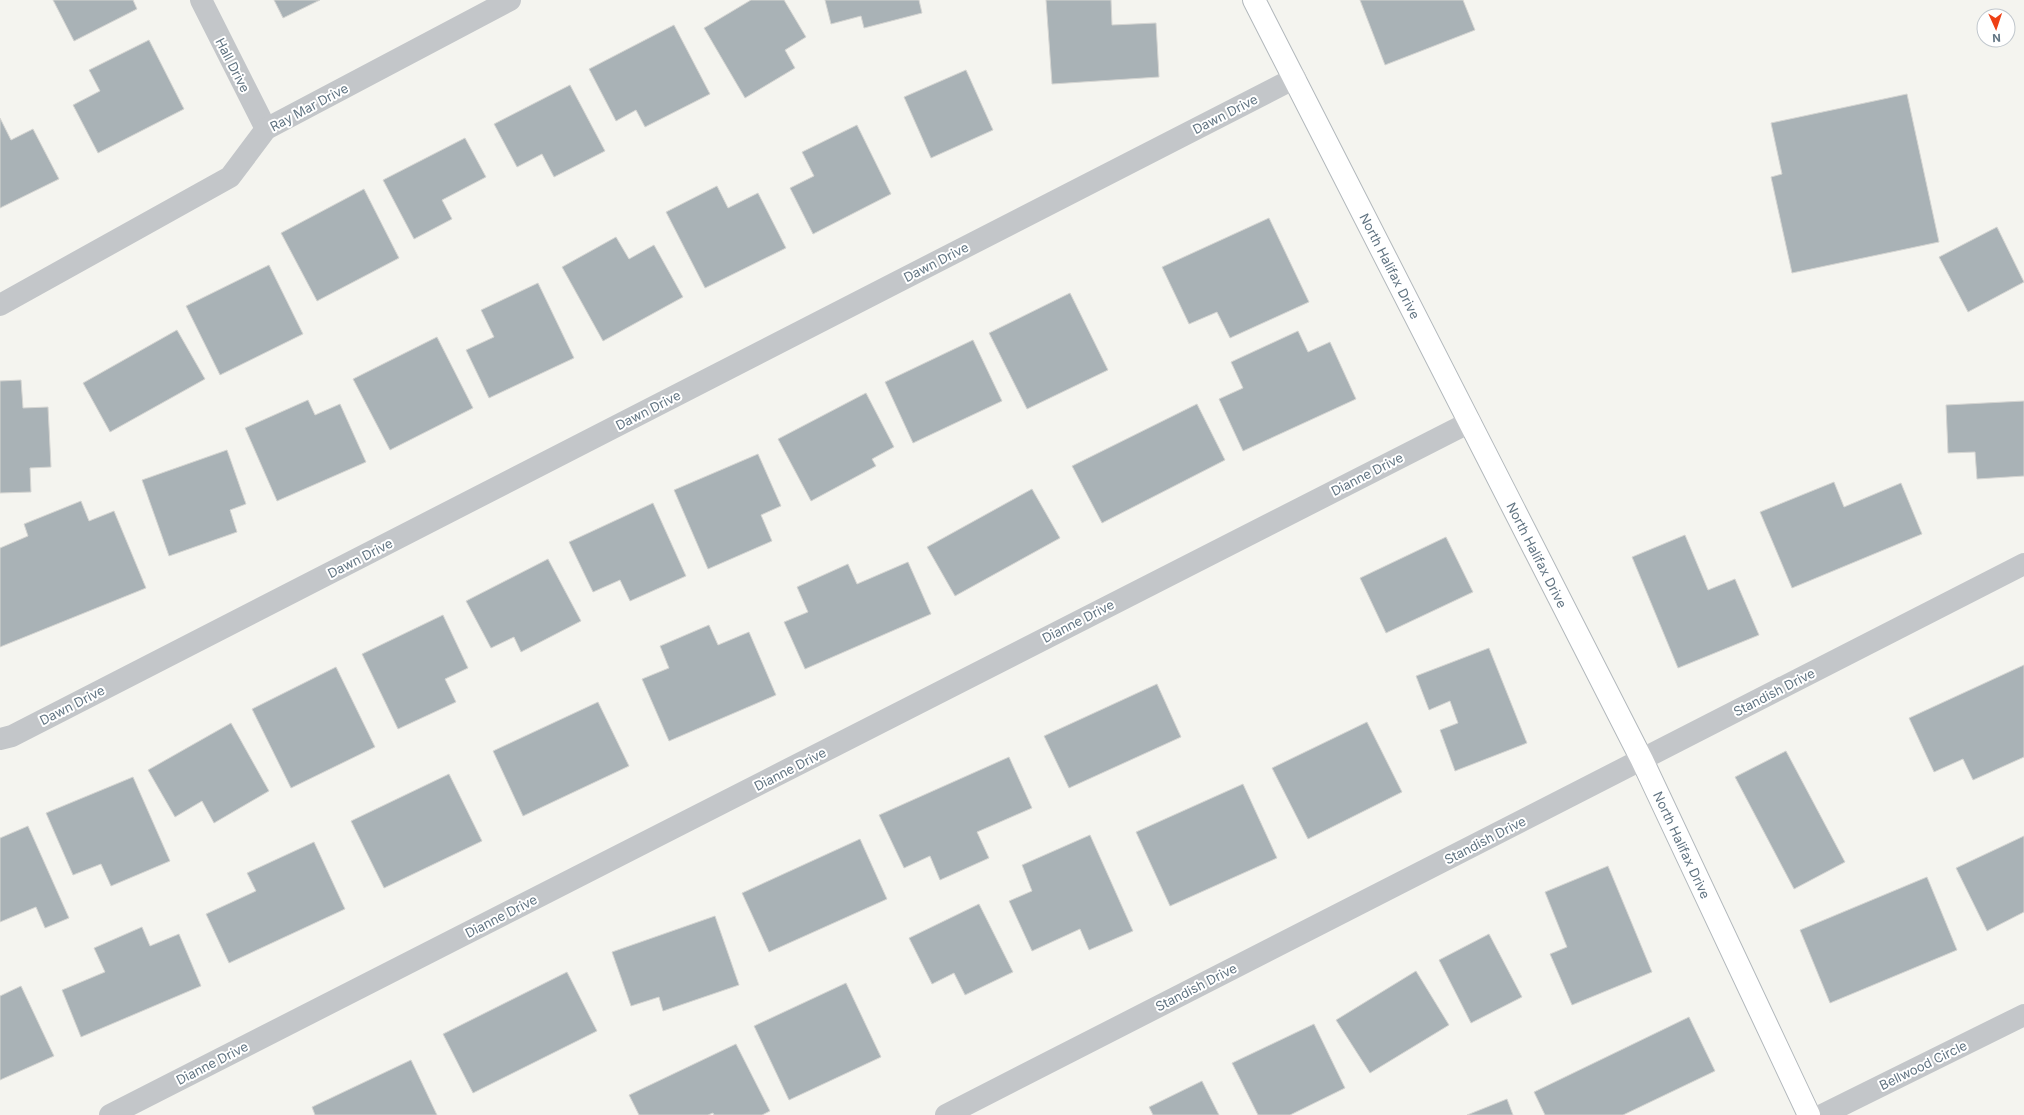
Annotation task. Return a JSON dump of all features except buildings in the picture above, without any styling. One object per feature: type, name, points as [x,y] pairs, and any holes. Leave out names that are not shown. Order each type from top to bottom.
[{"type":"street","name":"Hall Drive","points":[[200,0],[266,129]]},
{"type":"street","name":"Ray Mar Drive","points":[[0,305],[230,177],[266,129],[510,0]]},
{"type":"street","name":"North Halifax Drive","points":[[1254,0],[1642,760],[1809,1115]]},
{"type":"street","name":"Dawn Drive","points":[[0,739],[12,736],[1295,78]]},
{"type":"street","name":"Dianne Drive","points":[[110,1115],[1470,422]]},
{"type":"street","name":"Standish Drive","points":[[946,1115],[2024,564]]},
{"type":"street","name":"Bellwood Circle","points":[[1822,1115],[2024,1015]]}]
